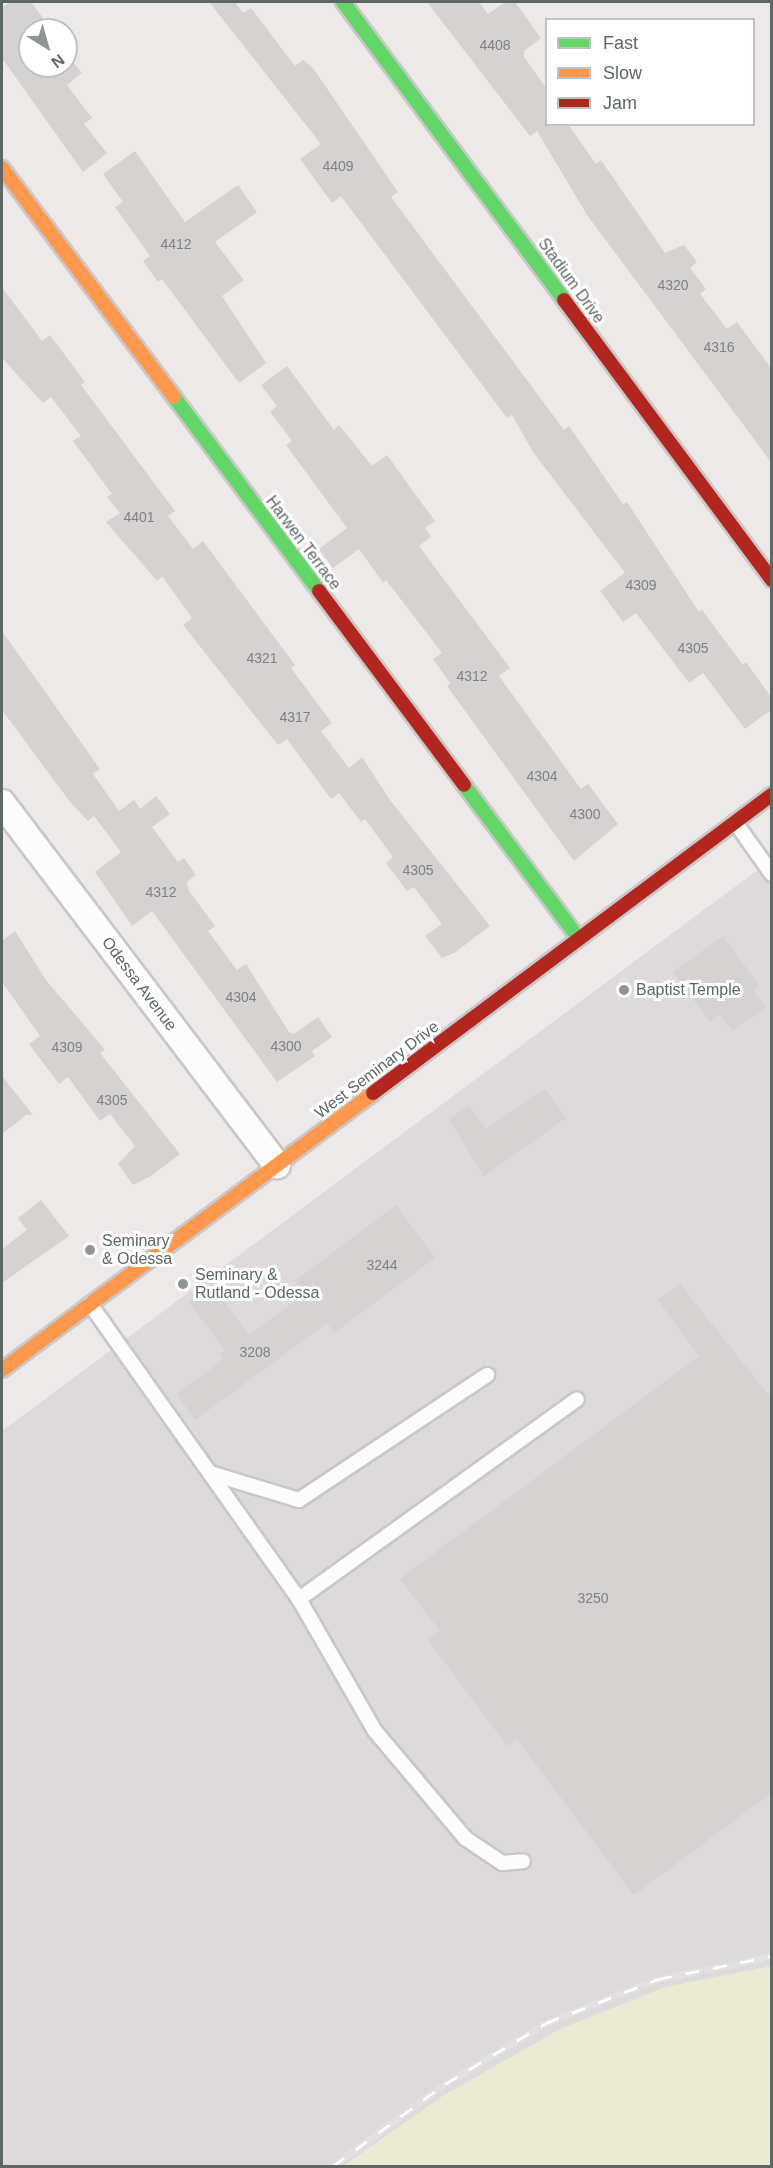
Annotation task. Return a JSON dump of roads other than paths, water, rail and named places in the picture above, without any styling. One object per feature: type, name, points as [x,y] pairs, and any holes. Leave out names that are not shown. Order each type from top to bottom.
[{"type":"street","name":"Stadium Drive","points":[[343,2],[771,580]]},
{"type":"street","name":"Harwen Terrace","points":[[2,168],[579,939]]},
{"type":"street","name":"West Seminary Drive","points":[[2,1370],[771,795]]},
{"type":"street","name":"Odessa Avenue","points":[[2,803],[277,1165]]},
{"type":"lane","points":[[735,822],[771,874]]},
{"type":"lane","points":[[90,1304],[299,1599],[375,1731],[465,1838],[502,1863],[523,1861]]},
{"type":"lane","points":[[210,1473],[299,1500],[487,1375]]},
{"type":"lane","points":[[299,1599],[577,1399]]},
{"type":"railway","points":[[333,2166],[445,2084],[546,2023],[658,1979],[772,1956]]},
{"type":"place","name":"Baptist Temple","points":[[624,990]]},
{"type":"place","name":"Seminary & Odessa","points":[[90,1250]]},
{"type":"place","name":"Seminary & Rutland - Odessa","points":[[183,1284]]}]
